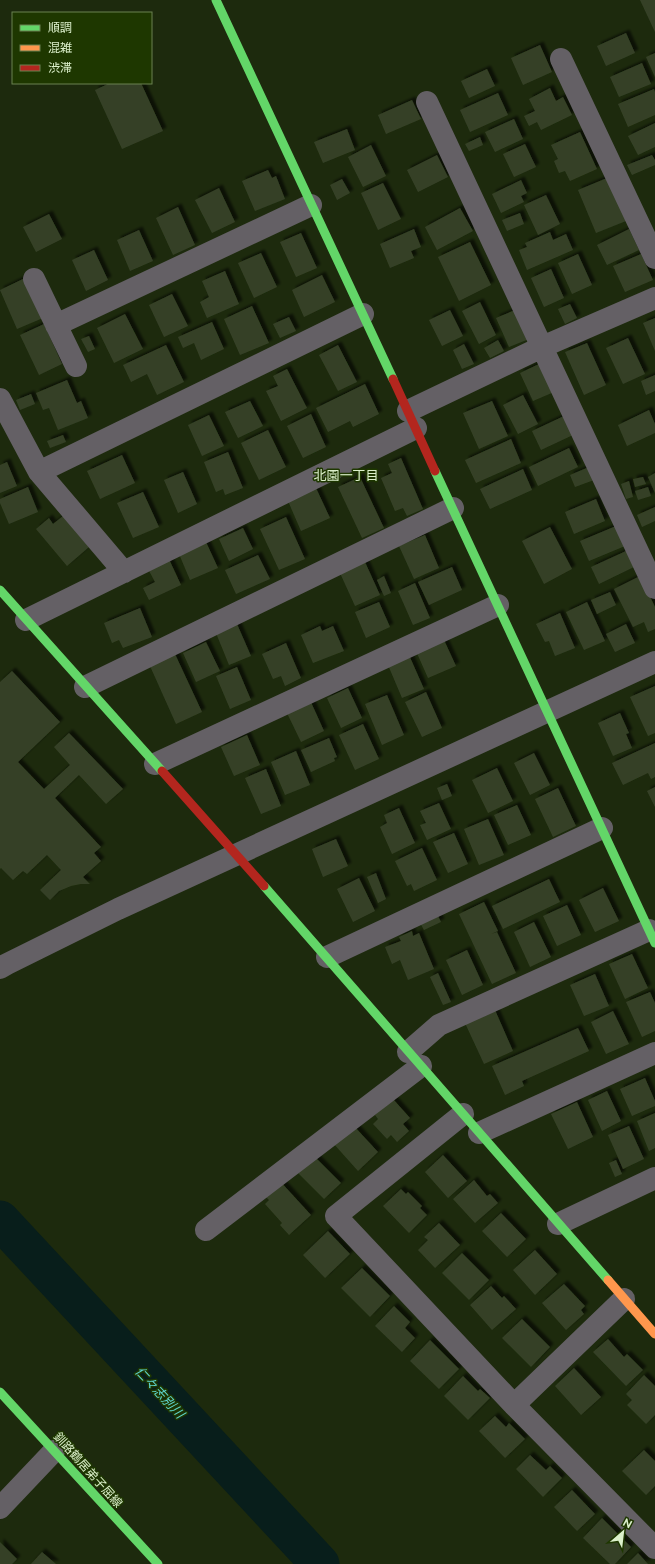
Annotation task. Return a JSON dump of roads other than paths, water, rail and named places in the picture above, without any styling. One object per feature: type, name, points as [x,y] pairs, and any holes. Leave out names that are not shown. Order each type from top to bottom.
[{"type":"street","points":[[206,1230],[415,1059],[439,1026],[652,936],[216,0]]},
{"type":"street","points":[[561,60],[655,258]]},
{"type":"street","points":[[427,102],[655,588]]},
{"type":"street","points":[[56,325],[311,205]]},
{"type":"street","points":[[34,279],[76,366]]},
{"type":"street","points":[[26,620],[124,572],[542,348],[655,298]]},
{"type":"street","points":[[39,472],[363,314]]},
{"type":"street","points":[[0,399],[39,472],[124,572]]},
{"type":"street","points":[[86,687],[453,508]]},
{"type":"street","points":[[0,590],[327,958],[655,1334]]},
{"type":"street","points":[[155,764],[498,606]]},
{"type":"street","points":[[0,968],[113,911],[655,662]]},
{"type":"street","points":[[327,958],[602,828]]},
{"type":"street","points":[[479,1133],[655,1054]]},
{"type":"street","points":[[463,1114],[336,1216],[514,1405],[655,1548]]},
{"type":"street","points":[[558,1224],[655,1178]]},
{"type":"street","points":[[514,1405],[624,1299]]},
{"type":"street","name":"釧路鶴居弟子屈線","points":[[0,1392],[158,1564]]},
{"type":"street","points":[[0,1508],[54,1451]]},
{"type":"waterway","name":"仁々志別川","points":[[0,1220],[320,1564]]},
{"type":"district","name":"北園一丁目","points":[[346,475]]}]
